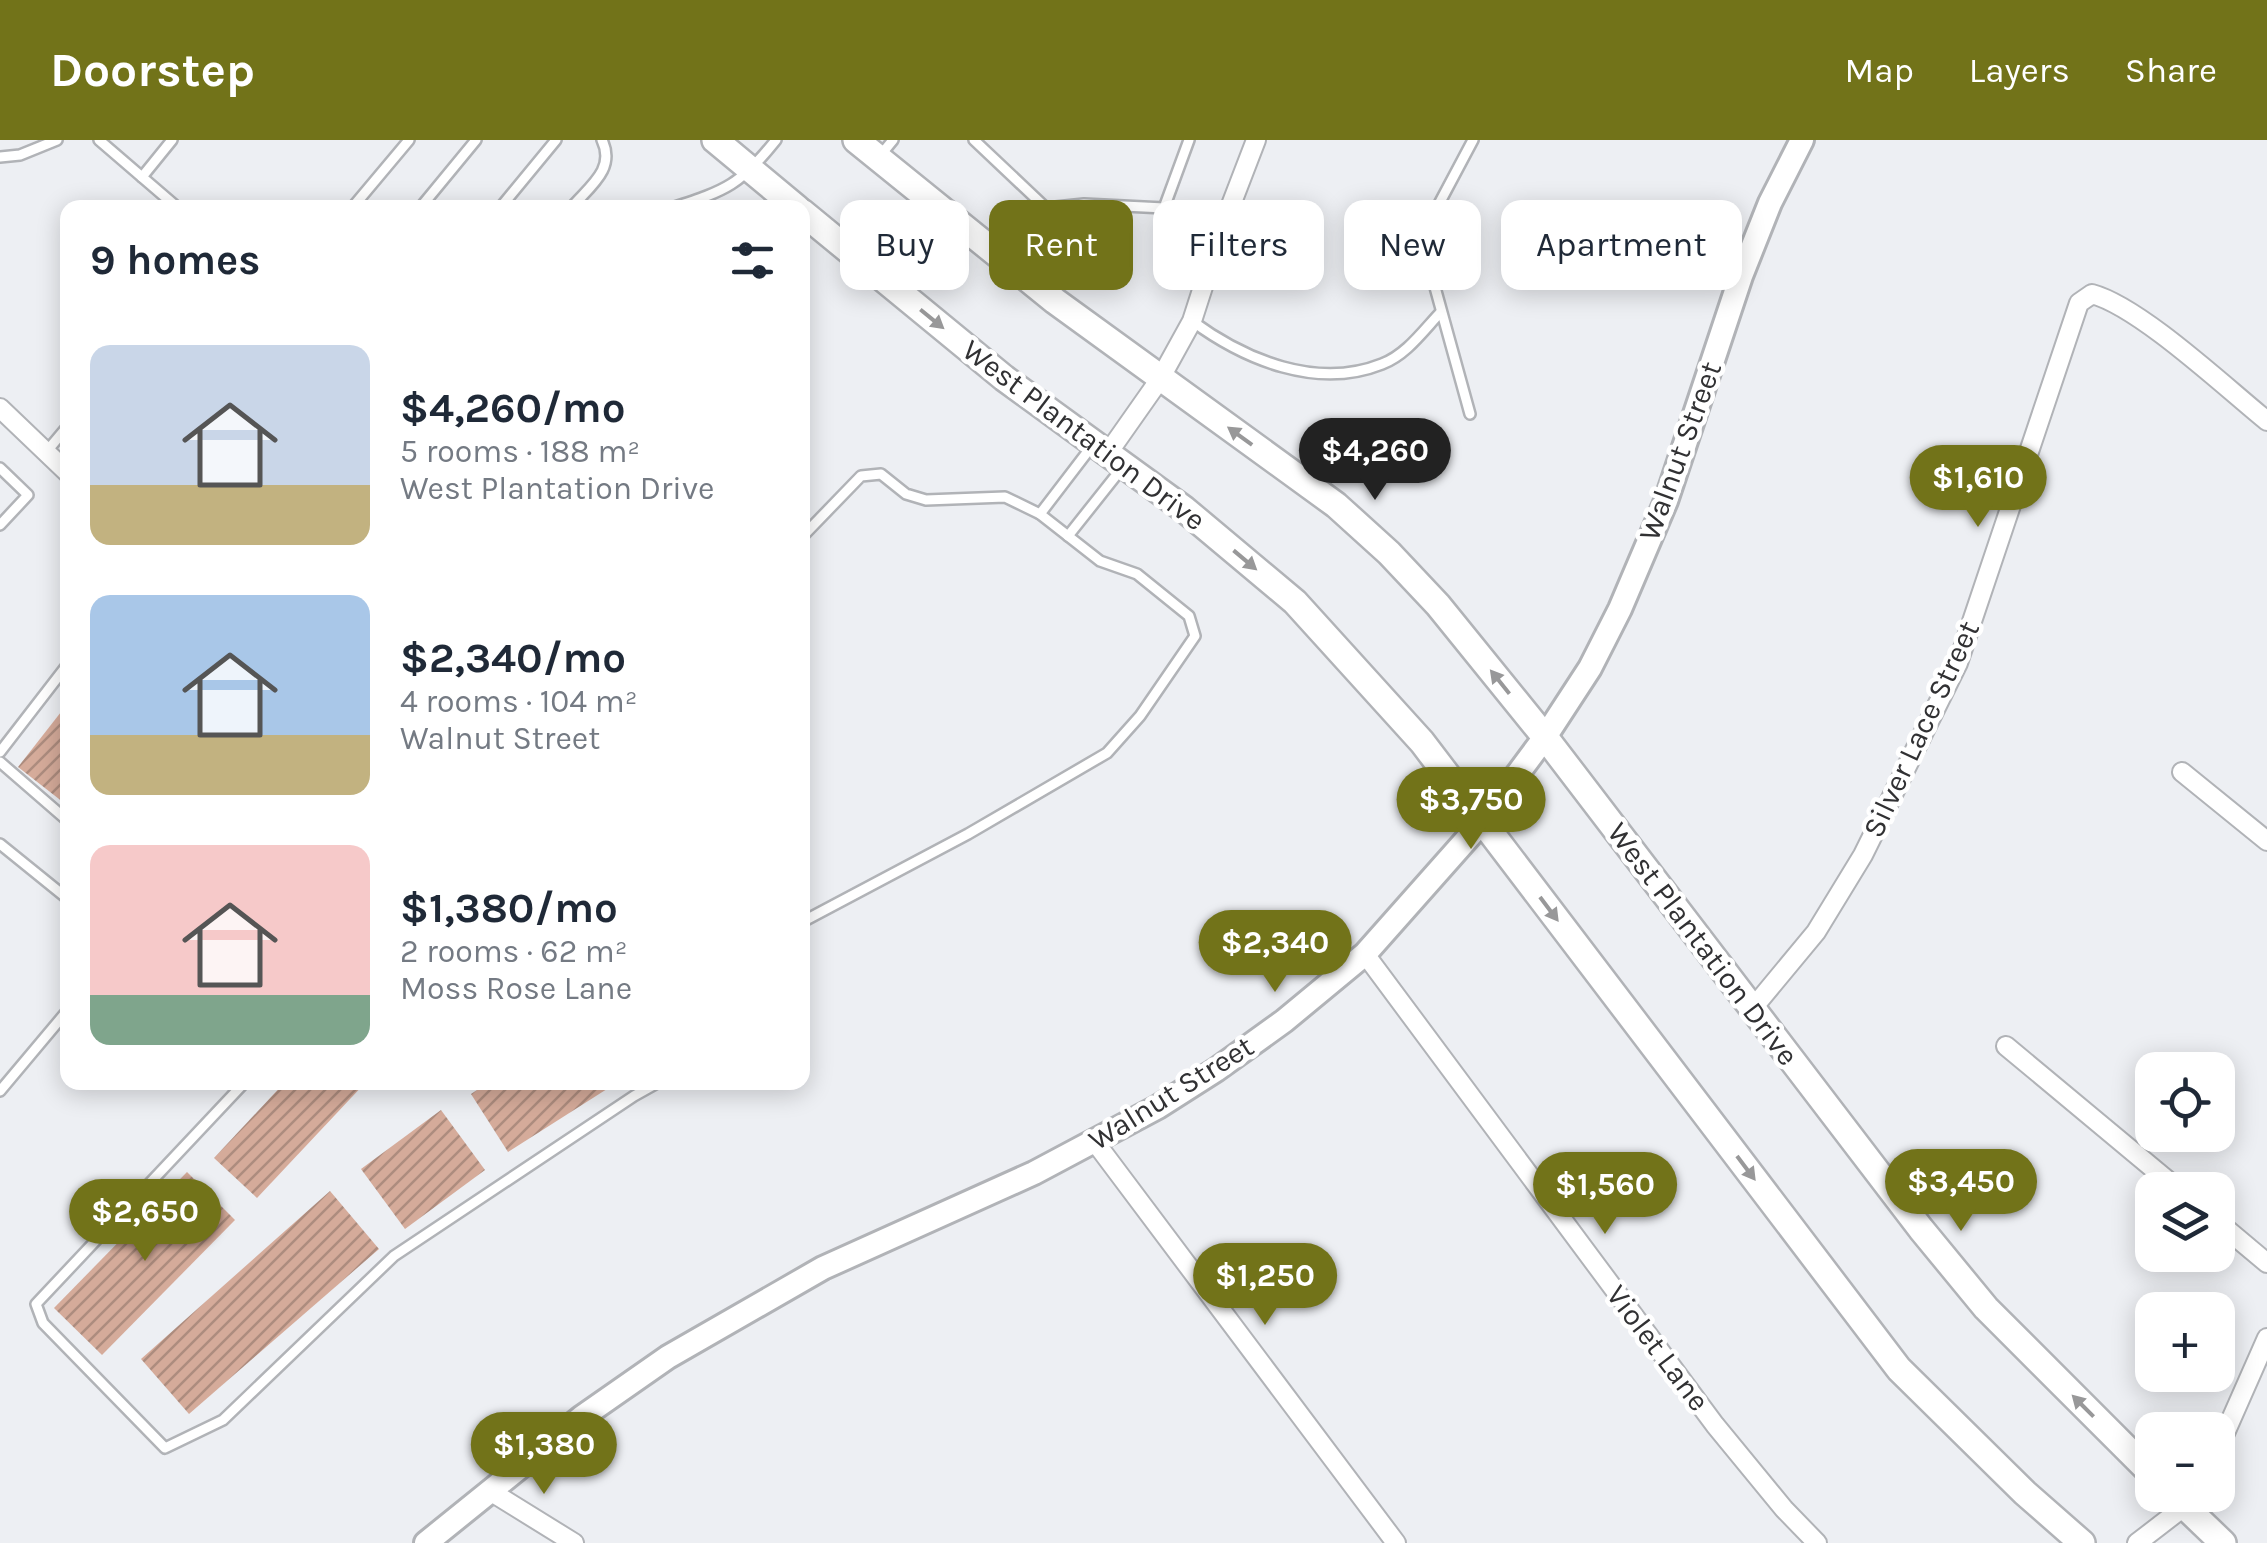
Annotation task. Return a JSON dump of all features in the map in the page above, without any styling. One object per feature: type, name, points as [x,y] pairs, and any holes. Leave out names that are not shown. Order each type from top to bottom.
[{"type":"main road","name":"West Plantation Drive","points":[[715,140],[788,200]]},
{"type":"main road","name":"West Plantation Drive","points":[[856,140],[886,149],[989,248]]},
{"type":"main road","name":"West Plantation Drive","points":[[810,218],[1004,378],[1184,509],[1295,602],[1422,742],[1899,1369],[2025,1493],[2082,1543]]},
{"type":"main road","name":"West Plantation Drive","points":[[1042,290],[1336,505],[1438,605],[1986,1308],[2135,1457]]},
{"type":"main road","points":[[2195,1512],[2224,1543]]},
{"type":"street","points":[[1233,200],[1256,140]]},
{"type":"street","name":"Walnut Street","points":[[426,1543],[596,1407],[668,1357],[823,1268],[1095,1142],[1216,1070],[1284,1022],[1365,954],[1482,822],[1590,668],[1620,610],[1666,501],[1742,276],[1770,203],[1802,140]]},
{"type":"street","points":[[1108,454],[1160,379],[1192,321],[1202,290]]},
{"type":"street","name":"Silver Lace Street","points":[[1753,1008],[1816,932],[1862,855],[1958,663],[2079,303],[2092,294],[2106,298],[2159,333],[2267,421]]},
{"type":"street","points":[[0,408],[60,465]]},
{"type":"street","points":[[2182,772],[2267,841]]},
{"type":"street","name":"Violet Lane","points":[[1365,954],[1715,1424],[1817,1543]]},
{"type":"street","points":[[2006,1046],[2157,1172]]},
{"type":"street","points":[[1095,1142],[1396,1543]]},
{"type":"street","points":[[2235,1236],[2267,1263]]},
{"type":"street","points":[[2234,1412],[2267,1338]]},
{"type":"street","points":[[490,1492],[574,1543]]},
{"type":"street","points":[[2136,1543],[2169,1512]]},
{"type":"lane","points":[[20,155],[34,140]]},
{"type":"lane","points":[[0,157],[20,155],[57,140]]},
{"type":"lane","points":[[99,140],[169,200]]},
{"type":"lane","points":[[142,176],[172,140]]},
{"type":"lane","points":[[359,200],[409,140]]},
{"type":"lane","points":[[427,200],[476,140]]},
{"type":"lane","points":[[507,200],[556,140]]},
{"type":"lane","points":[[579,200],[607,166],[608,152],[602,140]]},
{"type":"lane","points":[[696,200],[724,191],[752,170],[776,140]]},
{"type":"lane","points":[[974,140],[1038,200]]},
{"type":"lane","points":[[1167,200],[1188,140]]},
{"type":"lane","points":[[1470,414],[1440,312],[1431,219],[1473,140]]},
{"type":"lane","points":[[1192,321],[1210,335],[1261,360],[1301,372],[1346,373],[1384,364],[1408,348],[1440,312]]},
{"type":"lane","points":[[46,452],[60,435]]},
{"type":"lane","points":[[1040,514],[1108,454]]},
{"type":"lane","points":[[1068,536],[1108,454]]},
{"type":"lane","points":[[0,468],[28,495],[0,525]]},
{"type":"lane","points":[[810,529],[860,476],[881,474],[906,494],[926,500],[1005,497],[1040,514],[1100,561],[1137,574],[1190,616],[1195,636],[1170,675],[1108,753],[968,834],[810,918]]},
{"type":"lane","points":[[0,752],[60,674]]},
{"type":"lane","points":[[0,762],[60,814]]},
{"type":"lane","points":[[0,844],[60,893]]},
{"type":"lane","points":[[0,1091],[60,1020]]},
{"type":"lane","points":[[237,1090],[36,1304],[43,1323],[164,1448],[222,1420],[394,1256],[645,1090]]},
{"type":"building","points":[[60,713],[60,800],[18,767]]},
{"type":"building","points":[[278,1090],[358,1090],[257,1198],[214,1158]]},
{"type":"building","points":[[477,1090],[605,1090],[508,1152],[471,1094]]},
{"type":"building","points":[[441,1110],[485,1170],[405,1229],[361,1169]]},
{"type":"building","points":[[187,1172],[235,1220],[102,1355],[54,1308]]},
{"type":"building","points":[[330,1191],[379,1249],[189,1414],[141,1359]]}]
